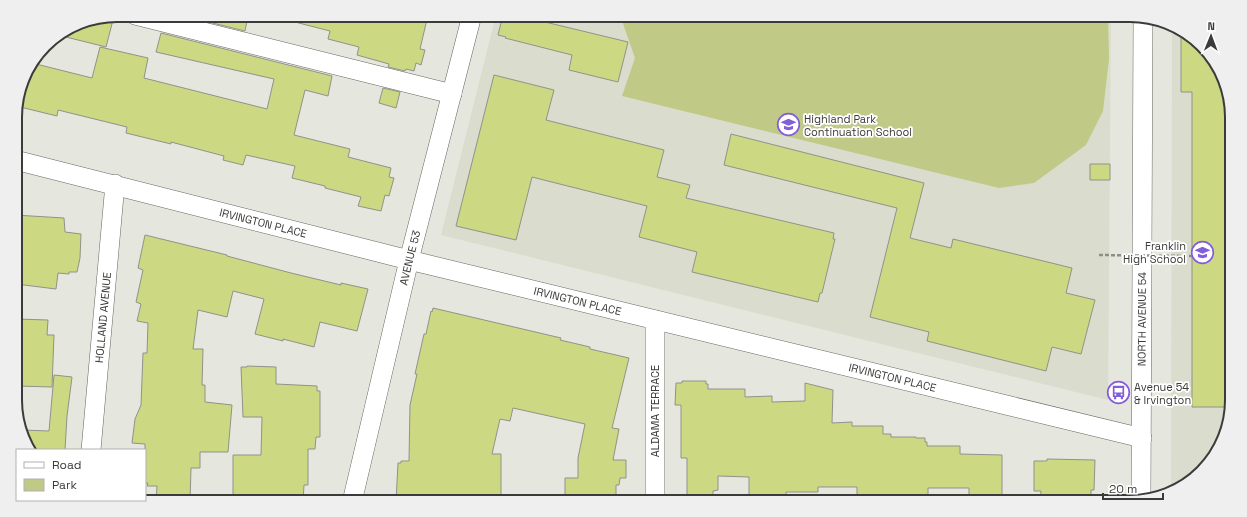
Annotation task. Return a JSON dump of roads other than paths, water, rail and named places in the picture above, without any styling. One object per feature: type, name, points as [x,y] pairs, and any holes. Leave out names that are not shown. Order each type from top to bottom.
[{"type":"street","points":[[163,22],[452,94]]},
{"type":"street","name":"AVENUE 53","points":[[354,495],[409,260],[470,22]]},
{"type":"street","name":"NORTH AVENUE 54","points":[[1141,494],[1143,23]]},
{"type":"street","name":"IRVINGTON PLACE","points":[[22,162],[115,184],[409,260],[1142,438]]},
{"type":"street","name":"HOLLAND AVENUE","points":[[91,449],[115,184]]},
{"type":"street","name":"ALDAMA TERRACE","points":[[655,320],[656,495]]},
{"type":"place","name":"Highland Park Continuation School","points":[[789,125]]},
{"type":"place","name":"Franklin High School","points":[[1202,252]]},
{"type":"place","name":"Avenue 54 & Irvington","points":[[1118,393]]}]
